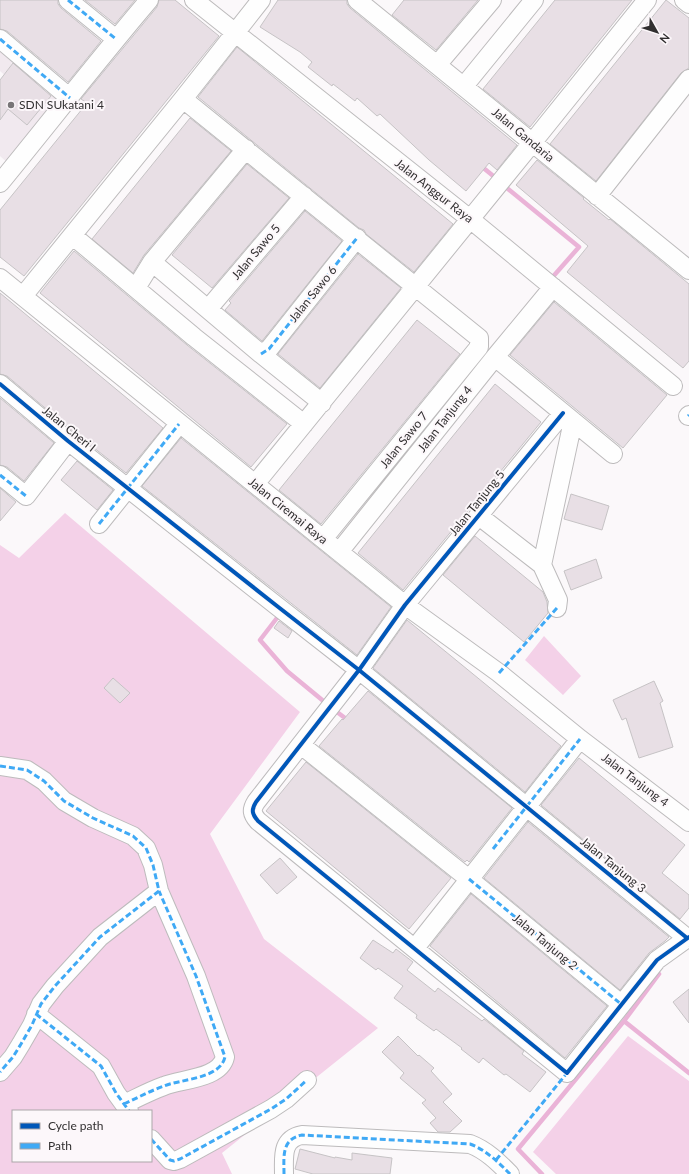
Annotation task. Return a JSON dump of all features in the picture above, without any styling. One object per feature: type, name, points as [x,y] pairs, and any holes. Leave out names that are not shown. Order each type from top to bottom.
[{"type":"street","points":[[68,0],[116,39]]},
{"type":"street","points":[[3,173],[70,98],[116,39],[149,0]]},
{"type":"street","name":"Jalan Anggur Raya","points":[[194,0],[470,219],[673,386]]},
{"type":"street","points":[[23,296],[73,236],[261,0]]},
{"type":"street","name":"Jalan Gandaria","points":[[357,0],[378,6],[437,65],[689,270]]},
{"type":"street","points":[[437,65],[492,0]]},
{"type":"street","points":[[464,86],[534,0]]},
{"type":"street","points":[[255,484],[495,190],[647,0]]},
{"type":"street","points":[[684,0],[689,4]]},
{"type":"street","points":[[0,40],[70,98]]},
{"type":"street","points":[[597,196],[689,80]]},
{"type":"street","points":[[183,99],[416,287]]},
{"type":"street","points":[[136,288],[152,262],[246,149]]},
{"type":"street","name":"Jalan Sawo 5","points":[[208,309],[304,196]]},
{"type":"street","points":[[73,236],[194,337],[304,424]]},
{"type":"street","name":"Jalan Sawo 6","points":[[265,351],[357,238]]},
{"type":"street","points":[[152,262],[208,309],[265,351],[322,403]]},
{"type":"street","name":"Jalan Ciremai Raya","points":[[0,278],[331,546],[405,604],[499,673],[580,739]]},
{"type":"street","name":"Jalan Tanjung 4","points":[[331,546],[495,357],[547,283]]},
{"type":"street","name":"Jalan Sawo 7","points":[[331,546],[479,347],[479,338],[416,287]]},
{"type":"street","points":[[495,357],[613,454]]},
{"type":"street","name":"Jalan Cheri I","points":[[0,384],[68,441],[359,670]]},
{"type":"street","points":[[542,565],[568,417]]},
{"type":"street","name":"Jalan Tanjung 5","points":[[415,948],[258,821],[253,815],[253,807],[359,670],[405,604],[480,516],[568,417]]},
{"type":"street","points":[[99,524],[179,424]]},
{"type":"street","points":[[0,475],[26,496],[68,441]]},
{"type":"street","points":[[480,516],[542,565],[558,600],[556,608]]},
{"type":"street","name":"Jalan Tanjung 3","points":[[359,670],[688,936]]},
{"type":"street","points":[[580,739],[415,948],[567,1073],[653,965],[688,936]]},
{"type":"street","name":"Jalan Tanjung 4","points":[[580,739],[689,822]]},
{"type":"street","name":"Jalan Tanjung 2","points":[[301,745],[469,879],[621,1004]]},
{"type":"street","points":[[0,766],[27,770],[44,781],[64,800],[93,818],[133,836],[146,848],[153,865],[159,891],[196,976],[224,1057],[223,1063],[216,1070],[200,1076],[165,1085],[127,1107],[116,1093],[101,1066],[36,1014]]},
{"type":"street","points":[[0,1072],[13,1057],[32,1025],[40,1004],[47,996],[100,937],[159,891]]},
{"type":"street","points":[[152,1140],[170,1160],[180,1160],[286,1099],[307,1080]]},
{"type":"street","points":[[284,1174],[285,1149],[289,1141],[294,1136],[302,1135],[470,1144],[487,1153],[510,1174]]},
{"type":"shaded area","name":"SDN SUkatani 4","points":[[0,49],[59,96],[8,163],[0,156],[0,120],[8,109],[8,78],[0,71]],"holes":[[[12,63],[26,74],[20,81],[7,71]],[[36,80],[52,94],[39,110],[23,95]]]},
{"type":"shaded area","points":[[65,513],[300,712],[210,834],[264,939],[378,1028],[222,1153],[232,1174],[0,1174],[0,545],[19,558]]},
{"type":"shaded area","points":[[544,636],[581,676],[563,695],[525,660]]},
{"type":"shaded area","points":[[628,1036],[689,1081],[689,1174],[556,1174],[533,1152]]},
{"type":"building","points":[[0,0],[58,0],[58,4],[61,8],[101,41],[68,82],[7,31],[0,29]]},
{"type":"building","points":[[85,0],[135,0],[115,24]]},
{"type":"building","points":[[159,0],[175,0],[219,36],[24,276],[0,257],[0,210],[87,103],[81,99],[157,7]]},
{"type":"building","points":[[278,0],[347,0],[347,4],[350,8],[517,145],[497,170],[489,163],[466,191],[429,160],[380,114],[377,116],[357,98],[355,101],[333,84],[332,86],[308,67],[312,62],[300,52],[260,27]]},
{"type":"building","points":[[404,0],[478,0],[436,50],[392,15]]},
{"type":"building","points":[[555,0],[632,0],[530,127],[483,89]]},
{"type":"building","points":[[666,0],[689,18],[689,68],[681,73],[596,181],[550,144]]},
{"type":"building","points":[[237,47],[453,224],[414,272],[198,97]]},
{"type":"building","points":[[13,63],[51,96],[27,125],[8,109],[0,120],[0,80]]},
{"type":"building","points":[[190,118],[231,151],[144,255],[133,273],[92,239]]},
{"type":"building","points":[[537,160],[689,284],[689,361],[683,368],[567,272],[588,246],[516,185]]},
{"type":"building","points":[[247,164],[289,198],[212,288],[172,255]]},
{"type":"building","points":[[305,211],[342,241],[262,341],[225,310],[231,303],[229,301]]},
{"type":"building","points":[[74,251],[187,345],[287,424],[251,467],[40,293]]},
{"type":"building","points":[[358,254],[401,288],[320,388],[278,354]]},
{"type":"building","points":[[0,293],[163,428],[126,473],[75,433],[7,376],[0,374]]},
{"type":"building","points":[[554,302],[667,395],[623,448],[510,355]]},
{"type":"building","points":[[417,320],[460,354],[321,524],[279,490]]},
{"type":"building","points":[[495,384],[541,422],[403,590],[358,553]]},
{"type":"building","points":[[0,398],[54,443],[24,481],[7,467],[0,465]]},
{"type":"building","points":[[181,438],[391,607],[357,655],[142,486]]},
{"type":"building","points":[[77,461],[113,490],[97,510],[61,480]]},
{"type":"building","points":[[0,488],[16,502],[0,521]]},
{"type":"building","points":[[571,494],[609,506],[602,530],[564,519]]},
{"type":"building","points":[[475,536],[543,592],[547,602],[548,613],[524,642],[443,575]]},
{"type":"building","points":[[596,559],[602,578],[571,590],[564,571]]},
{"type":"building","points":[[407,620],[561,746],[525,792],[373,668]]},
{"type":"building","points":[[279,621],[292,631],[288,638],[274,628]]},
{"type":"building","points":[[113,678],[130,693],[120,703],[104,688]]},
{"type":"building","points":[[654,681],[663,701],[660,703],[673,747],[639,758],[626,718],[622,720],[613,700]]},
{"type":"building","points":[[368,691],[512,808],[469,862],[467,860],[465,862],[319,746]]},
{"type":"building","points":[[579,758],[685,845],[662,873],[689,895],[689,908],[680,919],[541,805]]},
{"type":"building","points":[[306,762],[451,878],[409,929],[266,811]]},
{"type":"building","points":[[528,822],[669,937],[649,953],[620,990],[484,878]]},
{"type":"building","points":[[280,858],[297,877],[277,894],[260,875]]},
{"type":"building","points":[[471,894],[607,1006],[565,1058],[430,946]]},
{"type":"building","points":[[373,940],[393,953],[396,949],[413,962],[407,970],[435,992],[438,988],[482,1021],[484,1019],[524,1051],[522,1054],[546,1072],[530,1092],[506,1074],[504,1075],[483,1058],[479,1063],[461,1049],[462,1048],[436,1029],[434,1031],[416,1018],[417,1015],[394,998],[403,986],[378,968],[376,970],[360,958]]},
{"type":"building","points":[[689,989],[689,1023],[673,1002]]},
{"type":"building","points":[[398,1036],[418,1056],[419,1055],[434,1068],[431,1071],[452,1094],[443,1102],[462,1121],[450,1132],[438,1132],[430,1123],[436,1118],[422,1103],[426,1100],[400,1078],[404,1073],[382,1052]]},
{"type":"building","points":[[300,1149],[335,1158],[352,1160],[352,1153],[392,1158],[390,1174],[313,1174],[295,1169]]},
{"type":"waterway","points":[[481,166],[497,179]]},
{"type":"waterway","points":[[502,184],[579,247],[550,280]]},
{"type":"waterway","points":[[280,614],[260,640],[287,671],[327,704]]},
{"type":"waterway","points":[[333,709],[349,721]]},
{"type":"waterway","points":[[542,1174],[518,1149],[624,1021],[659,974],[654,970]]},
{"type":"waterway","points":[[624,1021],[689,1073]]},
{"type":"marked path","points":[[68,0],[116,39]]},
{"type":"marked path","points":[[0,39],[70,98]]},
{"type":"marked path","points":[[261,354],[269,349],[357,238]]},
{"type":"marked path","points":[[99,524],[179,424]]},
{"type":"marked path","points":[[0,475],[26,496]]},
{"type":"marked path","points":[[499,673],[557,608]]},
{"type":"marked path","points":[[493,849],[580,739]]},
{"type":"marked path","points":[[0,766],[27,770],[44,781],[64,801],[93,818],[133,836],[146,848],[153,865],[159,891],[100,937],[55,986],[41,1004],[32,1025],[13,1057],[0,1072]]},
{"type":"marked path","points":[[469,879],[621,1004]]},
{"type":"marked path","points":[[124,1104],[164,1086],[208,1074],[216,1070],[222,1064],[225,1057],[196,976],[159,891]]},
{"type":"marked path","points":[[36,1014],[101,1066],[116,1093],[128,1110]]},
{"type":"marked path","points":[[496,1160],[567,1073]]},
{"type":"marked path","points":[[152,1140],[170,1160],[174,1161],[180,1159],[271,1109],[286,1099],[307,1080]]},
{"type":"marked path","points":[[284,1174],[284,1155],[287,1145],[290,1140],[302,1135],[470,1144],[487,1153],[510,1174]]},
{"type":"cycle path","points":[[0,384],[68,441],[359,670],[687,938]]},
{"type":"cycle path","points":[[563,413],[405,605],[359,670],[256,802],[253,807],[253,812],[258,821],[567,1073],[657,960],[689,937]]},
{"type":"place","name":"SDN SUkatani 4","points":[[11,105]]}]
